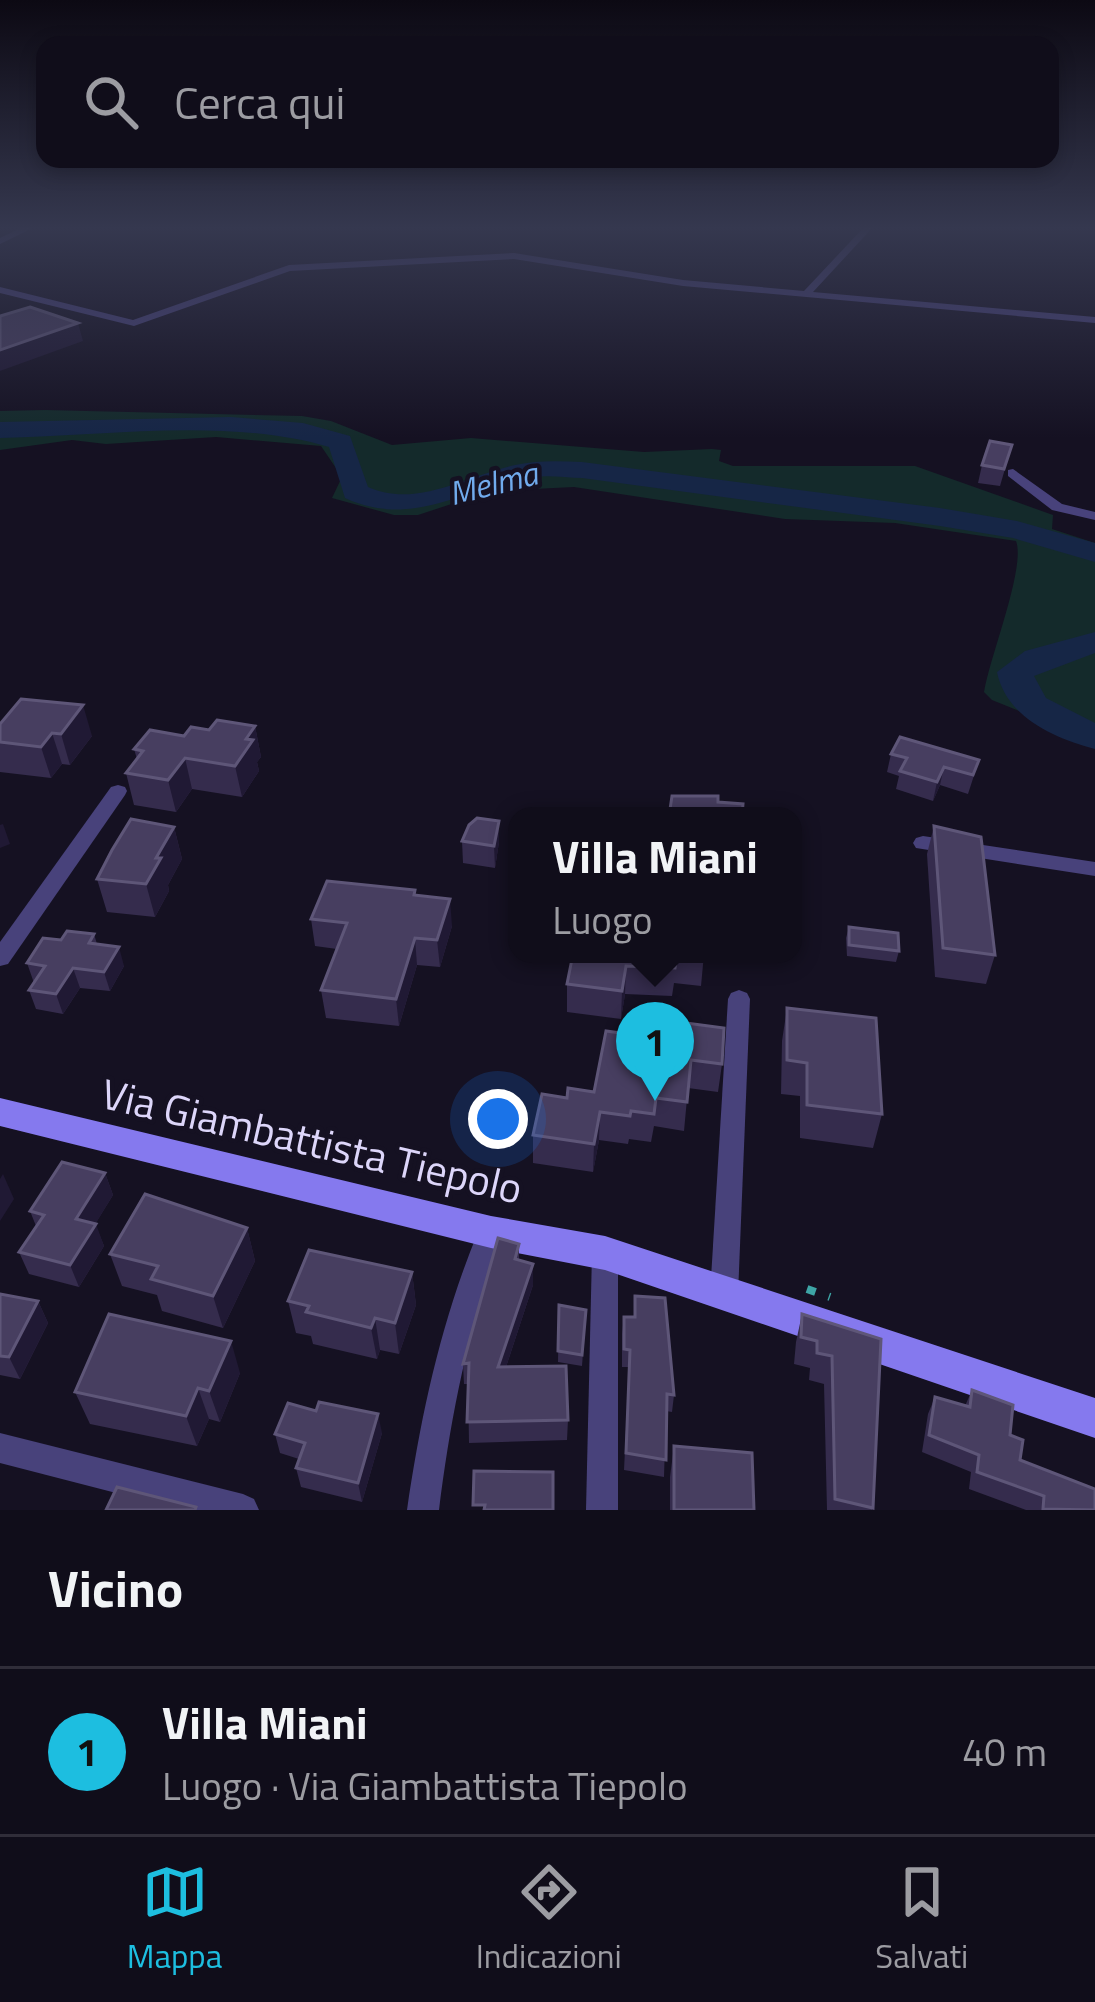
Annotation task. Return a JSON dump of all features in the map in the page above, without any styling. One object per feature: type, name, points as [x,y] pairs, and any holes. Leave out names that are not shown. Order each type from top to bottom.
[{"type":"street","points":[[26,296],[134,323],[209,296]]},
{"type":"street","points":[[854,296],[1095,320]]},
{"type":"street","points":[[1013,472],[1057,507],[1095,516]]},
{"type":"street","points":[[0,958],[118,791]]},
{"type":"street","points":[[923,843],[1095,868]]},
{"type":"street","points":[[724,1294],[739,999]]},
{"type":"street","name":"Via Giambattista Tiepolo","points":[[0,1112],[491,1232],[605,1253],[1095,1418]]},
{"type":"street","points":[[422,1510],[438,1388],[459,1307],[491,1232]]},
{"type":"street","points":[[602,1510],[605,1253]]},
{"type":"street","points":[[0,1448],[243,1510]]},
{"type":"green space","points":[[0,411],[302,416],[331,421],[392,445],[471,438],[644,452],[712,449],[721,450],[719,461],[733,466],[915,466],[1053,515],[1052,529],[1095,543],[1095,742],[992,700],[984,692],[1012,591],[1016,541],[895,523],[785,519],[574,487],[491,491],[418,515],[394,515],[332,498],[342,477],[321,446],[216,437],[106,444],[72,440],[0,450]]},
{"type":"building","points":[[30,307],[78,323],[0,350],[0,316]]},
{"type":"building","points":[[990,441],[1012,445],[1004,469],[982,465]]},
{"type":"building","points":[[21,699],[83,705],[61,734],[52,733],[41,747],[0,742],[0,724]]},
{"type":"building","points":[[217,720],[255,726],[246,739],[253,740],[235,766],[185,758],[168,780],[126,773],[143,751],[134,749],[150,730],[184,736],[191,727],[209,730]]},
{"type":"building","points":[[900,737],[979,760],[973,775],[944,767],[937,782],[900,771],[907,758],[891,754]]},
{"type":"building","points":[[672,796],[718,796],[718,802],[743,804],[743,807],[670,807]]},
{"type":"building","points":[[477,818],[499,821],[494,846],[462,841]]},
{"type":"building","points":[[131,819],[174,827],[156,858],[161,858],[146,884],[97,879],[112,850]]},
{"type":"building","points":[[934,826],[981,837],[995,955],[943,948]]},
{"type":"building","points":[[327,881],[415,890],[414,895],[450,899],[437,940],[415,938],[396,999],[321,990],[347,923],[311,919]]},
{"type":"building","points":[[849,927],[898,933],[899,951],[849,945]]},
{"type":"building","points":[[67,931],[94,934],[89,943],[119,947],[104,972],[73,968],[56,994],[29,990],[45,966],[27,963],[43,938],[61,940]]},
{"type":"building","points":[[571,963],[676,963],[675,968],[626,966],[622,991],[567,984]]},
{"type":"building","points":[[787,1008],[876,1018],[882,1114],[807,1105],[807,1063],[787,1060]]},
{"type":"building","points":[[686,1023],[724,1028],[722,1064],[691,1060],[687,1102],[656,1098],[654,1114],[600,1112],[594,1144],[533,1135],[542,1094],[567,1098],[568,1088],[594,1092],[606,1031],[635,1035],[636,1027],[684,1034]]},
{"type":"building","points":[[62,1162],[105,1173],[76,1219],[96,1224],[70,1265],[19,1252],[44,1215],[30,1211]]},
{"type":"building","points":[[145,1194],[247,1228],[213,1296],[151,1279],[158,1266],[110,1254]]},
{"type":"building","points":[[498,1238],[519,1244],[515,1259],[533,1264],[498,1367],[566,1366],[568,1420],[467,1422],[469,1363],[463,1364]]},
{"type":"building","points":[[309,1250],[412,1272],[395,1323],[375,1318],[371,1328],[306,1312],[309,1306],[288,1301]]},
{"type":"building","points":[[0,1294],[38,1301],[9,1357],[0,1356]]},
{"type":"building","points":[[635,1296],[665,1298],[674,1395],[667,1394],[666,1460],[626,1453],[630,1350],[624,1349],[624,1317],[635,1317]]},
{"type":"building","points":[[559,1305],[586,1310],[582,1355],[558,1351]]},
{"type":"building","points":[[109,1314],[231,1341],[209,1391],[198,1388],[186,1416],[75,1392]]},
{"type":"building","points":[[802,1314],[881,1339],[873,1508],[835,1499],[832,1356],[817,1353],[817,1341],[801,1337]]},
{"type":"building","points":[[972,1390],[1013,1405],[1010,1435],[1023,1440],[1020,1460],[1095,1489],[1095,1510],[1043,1509],[1044,1496],[977,1472],[979,1455],[929,1435],[935,1397],[970,1407]]},
{"type":"building","points":[[319,1402],[378,1414],[358,1483],[296,1468],[305,1443],[275,1434],[288,1403],[316,1411]]},
{"type":"building","points":[[674,1446],[752,1453],[754,1510],[674,1510]]},
{"type":"building","points":[[474,1471],[553,1472],[553,1510],[484,1510],[485,1505],[473,1505]]},
{"type":"building","points":[[117,1487],[196,1507],[106,1510]]},
{"type":"waterway","name":"Melma","points":[[0,430],[231,425],[303,431],[341,442],[355,492],[375,501],[419,502],[535,469],[582,470],[940,517],[1017,530],[1095,553]]},
{"type":"waterway","name":"Melma","points":[[1095,642],[1037,658],[1015,672],[1024,697],[1033,706],[1095,737]]},
{"type":"place","name":"Villa Miani","points":[[655,1101]]}]
